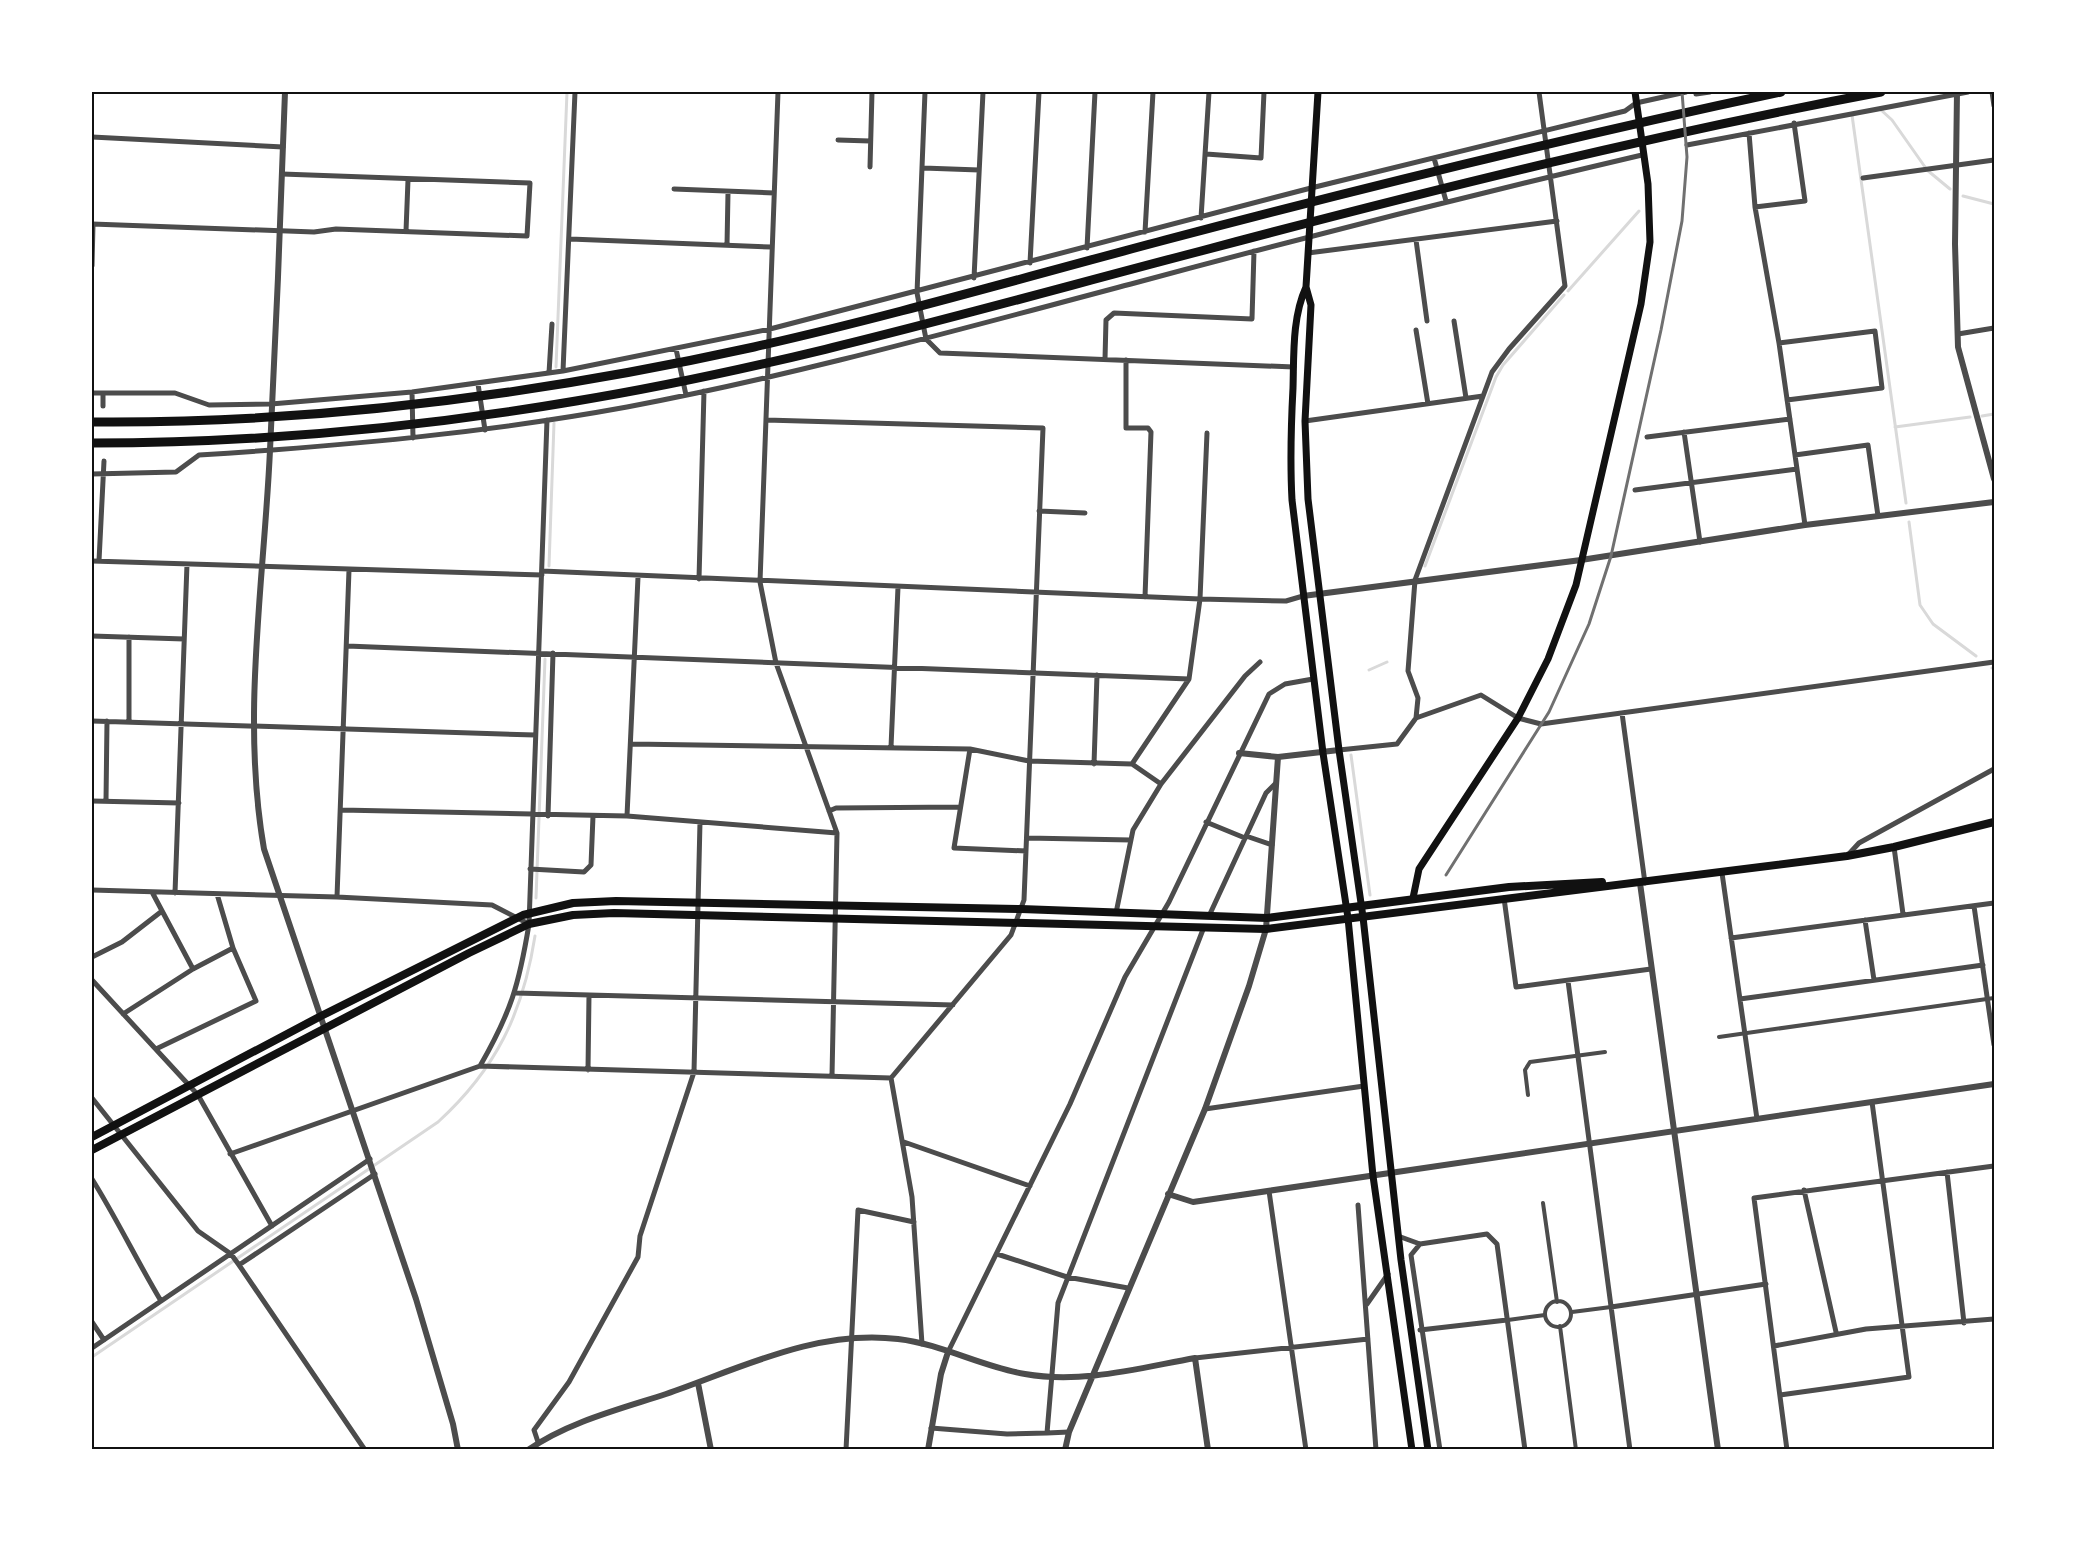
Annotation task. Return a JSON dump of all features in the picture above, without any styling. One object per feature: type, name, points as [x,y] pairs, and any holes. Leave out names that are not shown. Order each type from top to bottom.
[{"type":"highway","points":[[92,423],[317,414],[402,407],[486,396],[681,362],[837,327],[1419,174],[1581,135],[1781,92]]},
{"type":"highway","points":[[92,443],[183,441],[318,433],[489,415],[580,401],[748,367],[842,345],[1585,152],[1881,92]]},
{"type":"highway","points":[[92,1150],[529,924],[573,915],[698,914],[1266,929],[1847,856],[1995,822]]},
{"type":"highway","points":[[92,1137],[321,1016],[517,918],[573,903],[1021,909],[1267,918],[1361,904],[1509,887],[1606,882],[1628,885]]},
{"type":"main road","points":[[1318,92],[1306,287],[1311,305],[1305,421],[1308,499],[1318,592],[1363,917],[1401,1260],[1428,1449]]},
{"type":"main road","points":[[1413,898],[1419,869],[1518,718],[1548,658],[1576,585],[1641,304],[1650,242],[1648,184],[1642,155],[1635,92]]},
{"type":"main road","points":[[1306,287],[1298,305],[1290,462],[1303,596],[1323,753],[1348,918],[1373,1176],[1412,1449]]},
{"type":"street","points":[[285,92],[270,450],[261,567],[255,728],[254,785],[258,819],[264,849],[416,1299],[453,1424],[458,1449]]},
{"type":"street","points":[[563,371],[575,92]]},
{"type":"street","points":[[778,92],[760,582],[776,663],[837,833],[837,918],[831,1076]]},
{"type":"street","points":[[870,167],[872,92]]},
{"type":"street","points":[[925,92],[917,293],[926,339],[940,353],[1294,367]]},
{"type":"street","points":[[974,278],[983,92]]},
{"type":"street","points":[[1030,263],[1038,92]]},
{"type":"street","points":[[1087,248],[1095,92]]},
{"type":"street","points":[[1145,232],[1153,92]]},
{"type":"street","points":[[1201,218],[1209,92]]},
{"type":"street","points":[[1206,154],[1261,158],[1264,92]]},
{"type":"street","points":[[1239,753],[1278,756],[1397,744],[1416,718],[1418,698],[1408,671],[1415,580],[1492,372],[1564,286],[1539,92]]},
{"type":"street","points":[[92,393],[175,393],[209,405],[271,404],[412,392],[563,371],[770,329],[917,293],[1311,188],[1625,111],[1636,103],[1686,92]]},
{"type":"street","points":[[1696,92],[1696,94],[1710,92]]},
{"type":"street","points":[[1958,92],[1955,244],[1958,347],[1995,479]]},
{"type":"street","points":[[1687,145],[1958,92],[1968,92]]},
{"type":"street","points":[[1992,92],[1995,106]]},
{"type":"street","points":[[1755,207],[1805,201],[1794,123]]},
{"type":"street","points":[[1749,133],[1755,207],[1779,343],[1805,525]]},
{"type":"street","points":[[92,137],[283,147]]},
{"type":"street","points":[[838,140],[870,141]]},
{"type":"street","points":[[92,474],[176,472],[199,455],[485,430],[686,395],[926,339],[1446,201],[1642,155]]},
{"type":"street","points":[[1434,158],[1446,201]]},
{"type":"street","points":[[1863,178],[1995,160]]},
{"type":"street","points":[[923,168],[979,170]]},
{"type":"street","points":[[92,266],[92,224],[527,236],[530,183],[282,174]]},
{"type":"street","points":[[406,231],[408,180]]},
{"type":"street","points":[[674,189],[728,193],[774,193]]},
{"type":"street","points":[[727,245],[728,193]]},
{"type":"street","points":[[1308,253],[1557,220]]},
{"type":"street","points":[[570,239],[771,247]]},
{"type":"street","points":[[1416,240],[1427,321]]},
{"type":"street","points":[[1105,359],[1106,320],[1114,313],[1252,319],[1254,251]]},
{"type":"street","points":[[1454,321],[1466,398]]},
{"type":"street","points":[[549,373],[552,324]]},
{"type":"street","points":[[1958,334],[1995,328]]},
{"type":"street","points":[[1416,330],[1428,404]]},
{"type":"street","points":[[1779,343],[1875,331],[1882,388],[1787,400]]},
{"type":"street","points":[[676,349],[686,395]]},
{"type":"street","points":[[1126,360],[1126,428],[1148,428],[1151,432],[1145,597]]},
{"type":"street","points":[[478,384],[485,430]]},
{"type":"street","points":[[699,579],[704,391]]},
{"type":"street","points":[[412,392],[413,438]]},
{"type":"street","points":[[103,393],[103,406]]},
{"type":"street","points":[[1305,421],[1483,396]]},
{"type":"street","points":[[1647,437],[1790,419]]},
{"type":"street","points":[[480,1066],[502,1028],[516,993],[529,924],[547,420]]},
{"type":"street","points":[[766,420],[1043,428],[1027,838],[1021,909],[1011,935],[891,1078]]},
{"type":"street","points":[[1684,432],[1700,542]]},
{"type":"street","points":[[1132,764],[1189,680],[1200,599],[1207,433]]},
{"type":"street","points":[[1795,455],[1868,445],[1878,516]]},
{"type":"street","points":[[99,561],[101,483],[104,461]]},
{"type":"street","points":[[1635,490],[1797,470]]},
{"type":"street","points":[[92,561],[349,570],[542,573],[1286,601],[1318,592],[1581,560],[1805,525],[1995,501]]},
{"type":"street","points":[[1039,511],[1085,513]]},
{"type":"street","points":[[176,893],[187,564]]},
{"type":"street","points":[[337,897],[345,730],[349,570]]},
{"type":"street","points":[[627,816],[639,577]]},
{"type":"street","points":[[891,747],[898,587]]},
{"type":"street","points":[[92,636],[184,639]]},
{"type":"street","points":[[129,637],[129,722]]},
{"type":"street","points":[[347,646],[1189,680]]},
{"type":"street","points":[[548,816],[553,653]]},
{"type":"street","points":[[1116,913],[1133,830],[1161,784],[1245,676],[1260,662]]},
{"type":"street","points":[[1416,718],[1481,695],[1518,718],[1541,724],[1995,662]]},
{"type":"street","points":[[1094,764],[1097,675]]},
{"type":"street","points":[[928,1449],[948,1352],[1030,1186],[1125,977],[1161,914],[1269,694],[1285,684],[1314,679]]},
{"type":"street","points":[[1622,713],[1672,1131],[1698,1292],[1718,1449]]},
{"type":"street","points":[[92,721],[255,728],[535,735]]},
{"type":"street","points":[[106,801],[107,721]]},
{"type":"street","points":[[632,744],[970,749],[1029,761],[1132,764],[1161,784]]},
{"type":"street","points":[[970,749],[954,848],[1026,851]]},
{"type":"street","points":[[1065,1449],[1091,1377],[1205,1109],[1266,929],[1278,756]]},
{"type":"street","points":[[1847,856],[1859,843],[1995,769]]},
{"type":"street","points":[[1209,916],[1266,793],[1276,783]]},
{"type":"street","points":[[92,801],[179,803]]},
{"type":"street","points":[[829,811],[836,808],[960,807]]},
{"type":"street","points":[[341,810],[533,816],[627,816],[837,833]]},
{"type":"street","points":[[530,870],[584,872],[591,865],[593,816]]},
{"type":"street","points":[[538,1442],[534,1430],[569,1382],[638,1257],[640,1236],[694,1072],[700,822]]},
{"type":"street","points":[[1206,822],[1272,845]]},
{"type":"street","points":[[1027,838],[1131,840]]},
{"type":"street","points":[[1894,847],[1903,914]]},
{"type":"street","points":[[1722,873],[1757,1119]]},
{"type":"street","points":[[92,890],[337,897],[492,905],[529,924]]},
{"type":"street","points":[[152,892],[193,969]]},
{"type":"street","points":[[156,1049],[256,1001],[233,948],[217,894]]},
{"type":"street","points":[[1504,898],[1516,987],[1651,969]]},
{"type":"street","points":[[1731,938],[1995,903]]},
{"type":"street","points":[[1974,906],[1983,965],[1991,998],[1995,1045]]},
{"type":"street","points":[[92,957],[122,942],[162,911]]},
{"type":"street","points":[[1865,920],[1874,980]]},
{"type":"street","points":[[1047,1433],[1058,1303],[1204,926]]},
{"type":"street","points":[[123,1014],[193,969],[233,948]]},
{"type":"street","points":[[1740,999],[1983,965]]},
{"type":"street","points":[[1568,981],[1630,1449]]},
{"type":"street","points":[[93,984],[198,1095],[272,1226]]},
{"type":"street","points":[[516,993],[953,1005]]},
{"type":"street","points":[[588,1070],[589,995]]},
{"type":"street","points":[[1719,1037],[1991,998]]},
{"type":"street","points":[[1528,1095],[1525,1070],[1530,1062],[1605,1052]]},
{"type":"street","points":[[230,1154],[352,1109],[480,1066],[891,1078]]},
{"type":"street","points":[[891,1078],[904,1142],[914,1222],[922,1344]]},
{"type":"street","points":[[1168,1194],[1193,1202],[1995,1084]]},
{"type":"street","points":[[1205,1109],[1364,1086]]},
{"type":"street","points":[[92,1098],[198,1231],[231,1254],[240,1265],[365,1449]]},
{"type":"street","points":[[1779,1395],[1909,1377],[1872,1102]]},
{"type":"street","points":[[904,1142],[1030,1186]]},
{"type":"street","points":[[1787,1449],[1754,1198],[1995,1166]]},
{"type":"street","points":[[92,1348],[272,1226],[372,1167]]},
{"type":"street","points":[[240,1265],[372,1167]]},
{"type":"street","points":[[1947,1172],[1964,1323]]},
{"type":"street","points":[[92,1179],[119,1221],[128,1245],[161,1301]]},
{"type":"street","points":[[1804,1190],[1836,1332]]},
{"type":"street","points":[[1269,1191],[1306,1449]]},
{"type":"street","points":[[1543,1203],[1557,1302]]},
{"type":"street","points":[[1358,1205],[1376,1449]]},
{"type":"street","points":[[846,1449],[858,1210],[914,1222]]},
{"type":"street","points":[[1398,1236],[1420,1244],[1487,1234],[1497,1244],[1525,1449]]},
{"type":"street","points":[[1420,1244],[1411,1256],[1420,1330],[1440,1449]]},
{"type":"street","points":[[997,1254],[1067,1277],[1128,1288]]},
{"type":"street","points":[[1401,1260],[1413,1272]]},
{"type":"street","points":[[1367,1304],[1388,1274]]},
{"type":"street","points":[[1572,1312],[1766,1284]]},
{"type":"street","points":[[1563,1302],[1571,1306],[1572,1312],[1573,1319],[1566,1325],[1552,1327],[1546,1321],[1544,1309],[1550,1303],[1563,1302]]},
{"type":"street","points":[[1420,1330],[1545,1315]]},
{"type":"street","points":[[1774,1346],[1836,1332],[1995,1319]]},
{"type":"street","points":[[92,1322],[104,1340]]},
{"type":"street","points":[[1560,1326],[1576,1449]]},
{"type":"street","points":[[528,1449],[584,1421],[801,1347],[850,1337],[898,1339],[1023,1374],[1052,1378],[1091,1377],[1195,1358],[1368,1339]]},
{"type":"street","points":[[1195,1358],[1208,1449]]},
{"type":"street","points":[[698,1383],[711,1449]]},
{"type":"street","points":[[932,1428],[1007,1434],[1070,1432]]},
{"type":"waterway","points":[[556,367],[567,92]]},
{"type":"waterway","points":[[1881,110],[1892,120],[1925,167]]},
{"type":"waterway","points":[[1852,115],[1906,503]]},
{"type":"waterway","points":[[1927,170],[1950,189]]},
{"type":"waterway","points":[[1963,196],[1994,204]]},
{"type":"waterway","points":[[1568,291],[1639,211]]},
{"type":"waterway","points":[[1425,566],[1496,377],[1503,365],[1564,295]]},
{"type":"waterway","points":[[1982,416],[1994,414]]},
{"type":"waterway","points":[[1895,427],[1970,417]]},
{"type":"waterway","points":[[549,566],[554,423]]},
{"type":"waterway","points":[[1909,522],[1920,605],[1933,624],[1976,656]]},
{"type":"waterway","points":[[536,898],[545,659]]},
{"type":"waterway","points":[[1369,670],[1387,662]]},
{"type":"waterway","points":[[1351,755],[1370,895]]},
{"type":"waterway","points":[[92,1357],[438,1122],[476,1081],[504,1038],[523,990],[535,936]]},
{"type":"railway","points":[[1446,875],[1549,712],[1589,624],[1611,556],[1661,330],[1682,221],[1687,157],[1682,92]]}]
